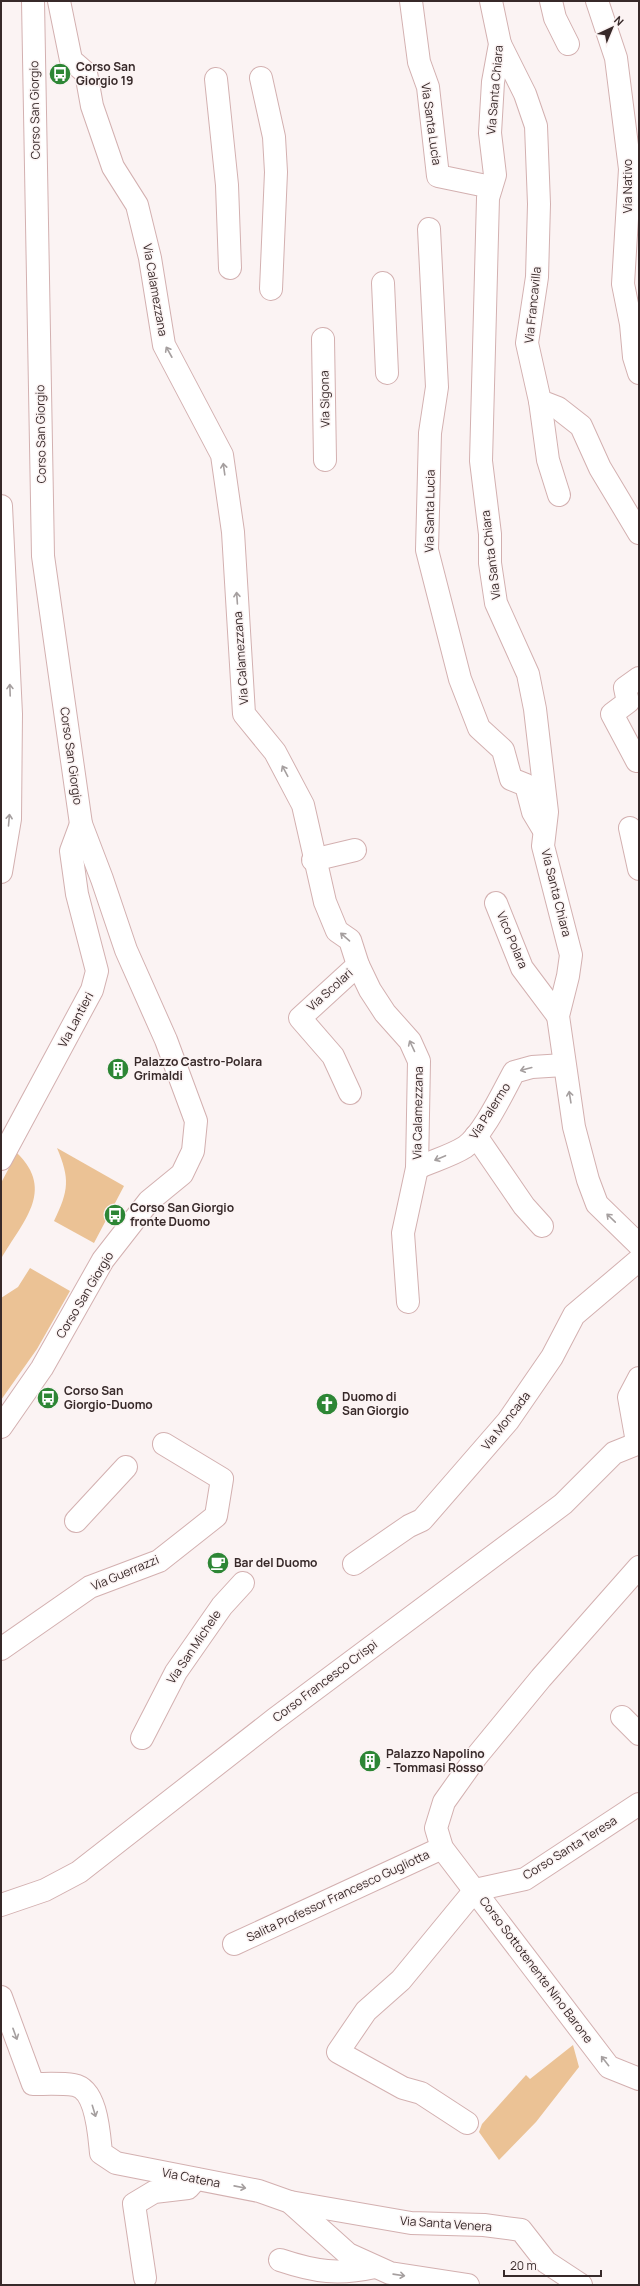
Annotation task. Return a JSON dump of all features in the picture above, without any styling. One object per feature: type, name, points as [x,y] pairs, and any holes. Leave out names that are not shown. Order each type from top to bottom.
[{"type":"street","name":"Corso San Giorgio","points":[[1,1428],[42,1368],[102,1260],[149,1201],[182,1174],[193,1151],[196,1121],[166,1040],[126,950],[102,879],[81,824],[43,556],[33,1]]},
{"type":"street","name":"Via Calamezzana","points":[[59,1],[71,60],[86,73],[92,106],[113,167],[137,205],[152,266],[164,345],[222,455],[233,532],[244,714],[275,752],[303,805],[324,902],[337,931],[350,940],[358,965],[370,990],[385,1013],[410,1041],[419,1060],[417,1168],[403,1233],[408,1302]]},
{"type":"street","name":"Via Santa Lucia","points":[[412,1],[419,62],[428,87],[438,176],[491,187]]},
{"type":"street","name":"Via Santa Chiara","points":[[491,1],[500,44],[493,82],[490,133],[495,175],[488,198],[481,461],[490,534],[490,563],[496,603],[528,674],[535,709],[547,812],[546,833],[543,846],[571,955],[568,976],[558,1016],[574,1127],[588,1180],[597,1204],[639,1245]]},
{"type":"street","points":[[551,1],[555,18],[568,44]]},
{"type":"street","name":"Via Nativo","points":[[597,1],[616,58],[630,169],[623,284],[631,324],[634,357],[639,373]]},
{"type":"street","name":"Via Francavilla","points":[[500,44],[525,94],[536,126],[539,204],[537,277],[527,343],[540,402],[548,460],[560,495]]},
{"type":"street","points":[[261,78],[274,137],[276,172],[271,289]]},
{"type":"street","points":[[216,79],[227,185],[230,268]]},
{"type":"street","name":"Via Santa Lucia","points":[[429,228],[438,386],[430,433],[427,550],[460,679],[479,728],[503,750],[511,779],[526,785],[533,812],[546,833]]},
{"type":"street","points":[[383,283],[387,373]]},
{"type":"street","name":"Via Sigona","points":[[323,339],[325,460]]},
{"type":"street","points":[[540,402],[558,408],[581,426],[600,468],[639,533]]},
{"type":"street","points":[[1,506],[10,819],[1,872]]},
{"type":"street","points":[[637,761],[612,714],[628,702],[625,688],[639,678]]},
{"type":"street","name":"Via Lantieri","points":[[1,1159],[92,990],[97,972],[77,894],[71,851],[81,824]]},
{"type":"street","points":[[630,828],[639,869]]},
{"type":"street","points":[[314,860],[355,850]]},
{"type":"street","name":"Vico Polara","points":[[496,903],[522,968],[558,1016]]},
{"type":"street","name":"Via Scolari","points":[[350,1093],[332,1056],[300,1018],[358,965]]},
{"type":"street","name":"Via Palermo","points":[[417,1168],[465,1147],[476,1136],[514,1072],[532,1067],[564,1065]]},
{"type":"street","points":[[476,1136],[524,1206],[542,1226]]},
{"type":"street","name":"Via Moncada","points":[[354,1564],[409,1526],[422,1520],[508,1421],[552,1357],[574,1315],[639,1260]]},
{"type":"street","points":[[638,1443],[629,1397],[639,1378]]},
{"type":"street","name":"Corso Francesco Crispi","points":[[1,1905],[45,1890],[78,1872],[275,1719],[563,1504],[614,1453],[638,1443]]},
{"type":"street","name":"Via Guerrazzi","points":[[1,1649],[90,1588],[159,1561],[216,1516],[222,1479],[164,1444]]},
{"type":"street","points":[[76,1521],[126,1467]]},
{"type":"street","points":[[442,1848],[436,1828],[444,1802],[476,1756],[526,1696],[639,1567]]},
{"type":"street","name":"Via San Michele","points":[[142,1738],[176,1672],[222,1606],[243,1583]]},
{"type":"street","points":[[622,1717],[639,1734]]},
{"type":"street","name":"Corso Santa Teresa","points":[[475,1890],[525,1879],[639,1804]]},
{"type":"street","name":"Corso Sottotenente Nino Barone","points":[[442,1848],[609,2067],[639,2079]]},
{"type":"street","name":"Salita Professor Francesco Gugliotta","points":[[234,1944],[442,1848]]},
{"type":"street","points":[[467,2124],[421,2093],[403,2088],[338,2052],[366,2011],[401,1980],[475,1890]]},
{"type":"street","name":"Via Catena","points":[[1,1997],[33,2084],[75,2085],[90,2096],[97,2119],[101,2153],[116,2163],[260,2191],[290,2202],[348,2254],[375,2267],[390,2273],[468,2285]]},
{"type":"street","points":[[145,2278],[134,2204],[154,2192],[188,2188],[196,2179]]},
{"type":"street","name":"Via Santa Venera","points":[[290,2202],[411,2223],[484,2225],[521,2230],[546,2262],[581,2285]]},
{"type":"street","points":[[280,2260],[309,2270],[348,2272],[375,2267]]},
{"type":"shaded area","points":[[57,1148],[124,1186],[94,1243],[54,1221],[63,1201],[66,1184],[64,1168]]},
{"type":"shaded area","points":[[17,1153],[28,1167],[34,1180],[35,1193],[32,1206],[26,1219],[1,1259],[1,1183]]},
{"type":"shaded area","points":[[30,1268],[70,1291],[37,1349],[1,1400],[1,1298],[18,1287]]},
{"type":"shaded area","points":[[573,2045],[579,2067],[536,2122],[499,2160],[479,2132],[482,2124],[526,2075],[530,2079]]},
{"type":"place","name":"Corso San Giorgio 19","points":[[60,74]]},
{"type":"place","name":"Palazzo Castro-Polara Grimaldi","points":[[118,1069]]},
{"type":"place","name":"Corso San Giorgio fronte Duomo","points":[[115,1215]]},
{"type":"place","name":"Corso San Giorgio-Duomo","points":[[48,1398]]},
{"type":"place","name":"Duomo di San Giorgio","points":[[327,1404]]},
{"type":"place","name":"Bar del Duomo","points":[[218,1563]]},
{"type":"place","name":"Palazzo Napolino - Tommasi Rosso","points":[[370,1761]]}]
